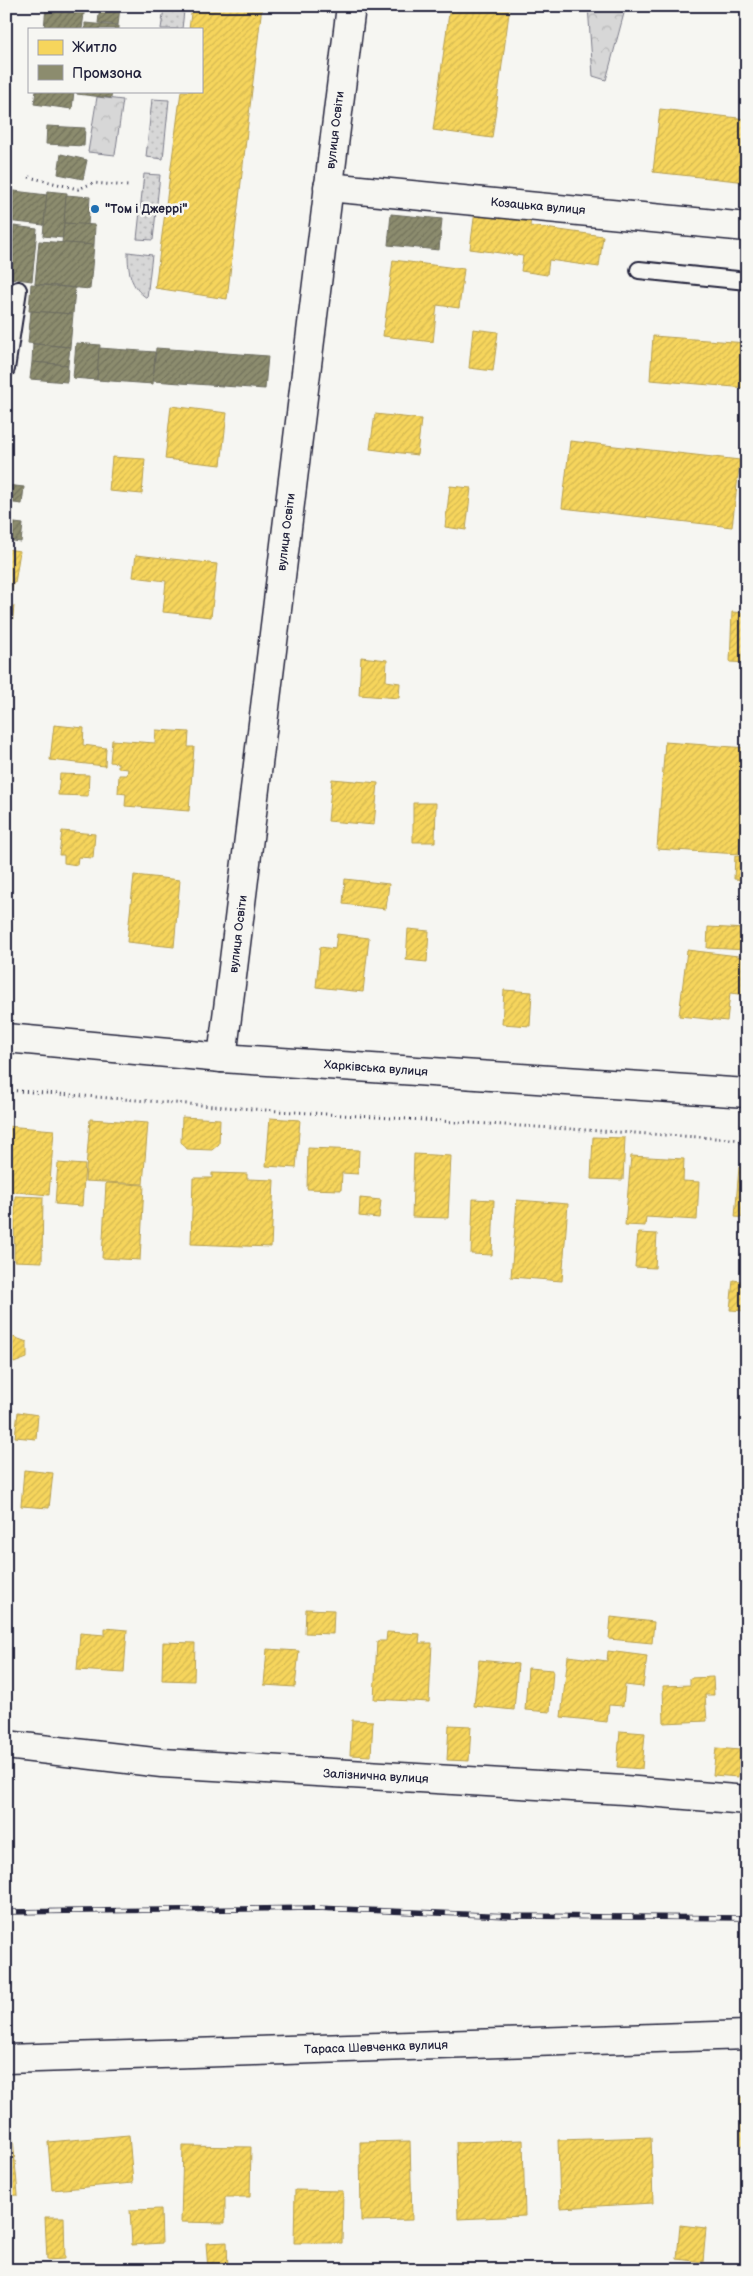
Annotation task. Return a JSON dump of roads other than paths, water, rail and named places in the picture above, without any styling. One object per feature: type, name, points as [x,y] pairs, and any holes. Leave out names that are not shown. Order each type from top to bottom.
[{"type":"street","name":"вулиця Освіти","points":[[222,1058],[351,6]]},
{"type":"street","name":"Козацька вулиця","points":[[328,187],[747,227]]},
{"type":"street","name":"Харківська вулиця","points":[[6,1038],[222,1058],[747,1093]]},
{"type":"street","name":"Залізнична вулиця","points":[[6,1745],[162,1763],[614,1790],[747,1800]]},
{"type":"street","name":"Тараса Шевченка вулиця","points":[[6,2059],[747,2035]]},
{"type":"lane","points":[[638,270],[747,281]]},
{"type":"lane","points":[[6,369],[18,290]]},
{"type":"railway","points":[[6,1912],[316,1908],[510,1916],[747,1918]]},
{"type":"place","name":"\"Том і Джеррі\"","points":[[95,209]]}]
